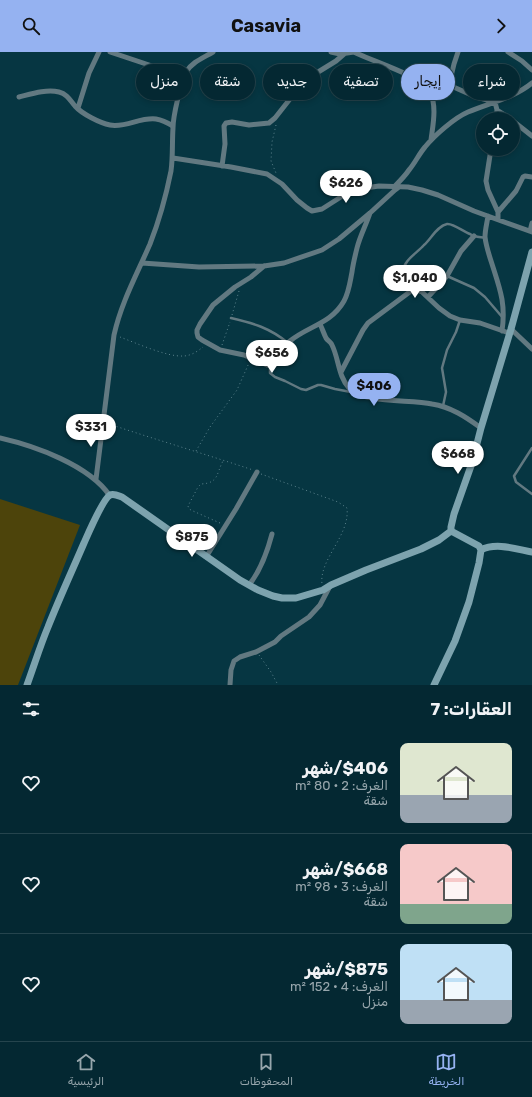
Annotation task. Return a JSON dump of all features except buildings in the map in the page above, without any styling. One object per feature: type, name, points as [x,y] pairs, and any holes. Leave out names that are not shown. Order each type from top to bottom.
[{"type":"street","points":[[78,108],[89,73],[98,52]]},
{"type":"street","points":[[110,52],[148,64]]},
{"type":"street","points":[[192,65],[213,52]]},
{"type":"street","points":[[332,52],[340,54],[354,52],[401,72]]},
{"type":"street","points":[[454,64],[458,52]]},
{"type":"street","points":[[508,52],[532,70]]},
{"type":"street","points":[[222,166],[225,144],[224,126],[226,124],[232,122],[249,125],[269,123],[301,84],[344,54]]},
{"type":"street","points":[[142,263],[199,267],[264,266],[284,263],[322,250],[339,239],[390,194],[408,172],[425,146],[444,128],[468,112],[522,90],[531,84]]},
{"type":"street","points":[[455,88],[468,94],[495,102]]},
{"type":"street","points":[[19,97],[47,92],[60,92],[67,96],[78,108],[102,123],[121,125],[146,119],[156,119],[173,126]]},
{"type":"street","points":[[96,480],[103,417],[117,319],[154,234],[161,211],[171,172],[173,126],[178,100]]},
{"type":"street","points":[[431,141],[435,115],[432,100]]},
{"type":"street","points":[[495,102],[497,110],[500,112]]},
{"type":"street","points":[[520,127],[532,136]]},
{"type":"street","points":[[490,156],[486,181],[488,190],[498,212],[498,219]]},
{"type":"street","points":[[172,158],[267,174],[282,184],[297,200],[312,210],[322,209],[344,195],[365,188],[397,186],[422,190],[531,231],[532,223]]},
{"type":"street","points":[[498,212],[516,191],[523,177],[532,177]]},
{"type":"street","points":[[264,266],[213,305],[200,324],[197,334],[208,344],[220,350],[274,365],[288,343],[297,336],[320,324],[338,310],[350,287],[358,245],[370,213]]},
{"type":"street","points":[[488,216],[485,239],[500,288],[504,319],[502,331]]},
{"type":"street","points":[[428,297],[447,276],[461,251],[474,236]]},
{"type":"street","points":[[27,685],[47,628],[68,577],[95,520],[110,496],[117,495],[122,498],[240,580],[258,590],[282,598],[296,598],[323,590],[366,570],[430,545],[451,531],[454,514],[472,463],[510,331],[530,269],[532,252]]},
{"type":"street","points":[[341,372],[363,330],[368,324],[394,303],[414,290],[422,292],[450,316],[460,320],[480,323],[502,331],[510,331],[532,349]]},
{"type":"street","points":[[320,324],[327,339],[333,347],[344,381],[353,392],[369,398],[419,402],[443,406],[461,414],[481,428]]},
{"type":"street","points":[[0,438],[55,456],[77,467],[96,480],[110,496]]},
{"type":"street","points":[[206,557],[226,526],[256,472]]},
{"type":"street","points":[[434,685],[455,641],[469,602],[480,563],[481,550],[479,546],[451,531]]},
{"type":"street","points":[[249,585],[255,578],[263,562],[272,534]]},
{"type":"street","points":[[481,550],[488,547],[499,546],[532,552]]},
{"type":"street","points":[[230,685],[231,670],[234,661],[275,642],[281,636],[309,617],[320,605],[331,586]]},
{"type":"lane","points":[[414,290],[403,277],[404,267],[417,250],[425,245],[440,228],[448,224],[474,236],[485,239]]},
{"type":"lane","points":[[447,276],[474,288],[504,319]]},
{"type":"lane","points":[[231,318],[266,328],[288,343]]},
{"type":"lane","points":[[443,406],[446,387],[442,368],[447,350],[460,320]]},
{"type":"lane","points":[[270,365],[270,373],[272,375],[301,390],[306,390],[321,385],[353,392]]},
{"type":"lane","points":[[532,448],[514,476],[516,482],[532,494]]},
{"type":"path","points":[[277,174],[271,161],[272,142],[279,112]]},
{"type":"path","points":[[114,335],[161,352],[184,356],[197,352],[208,344]]},
{"type":"path","points":[[196,452],[210,427],[237,390],[252,358]]},
{"type":"path","points":[[223,460],[213,482],[209,484],[200,484],[188,506],[193,511],[226,526]]},
{"type":"path","points":[[256,652],[271,672],[278,685]]},
{"type":"shaded area","points":[[0,499],[80,525],[18,685],[0,685]]}]
